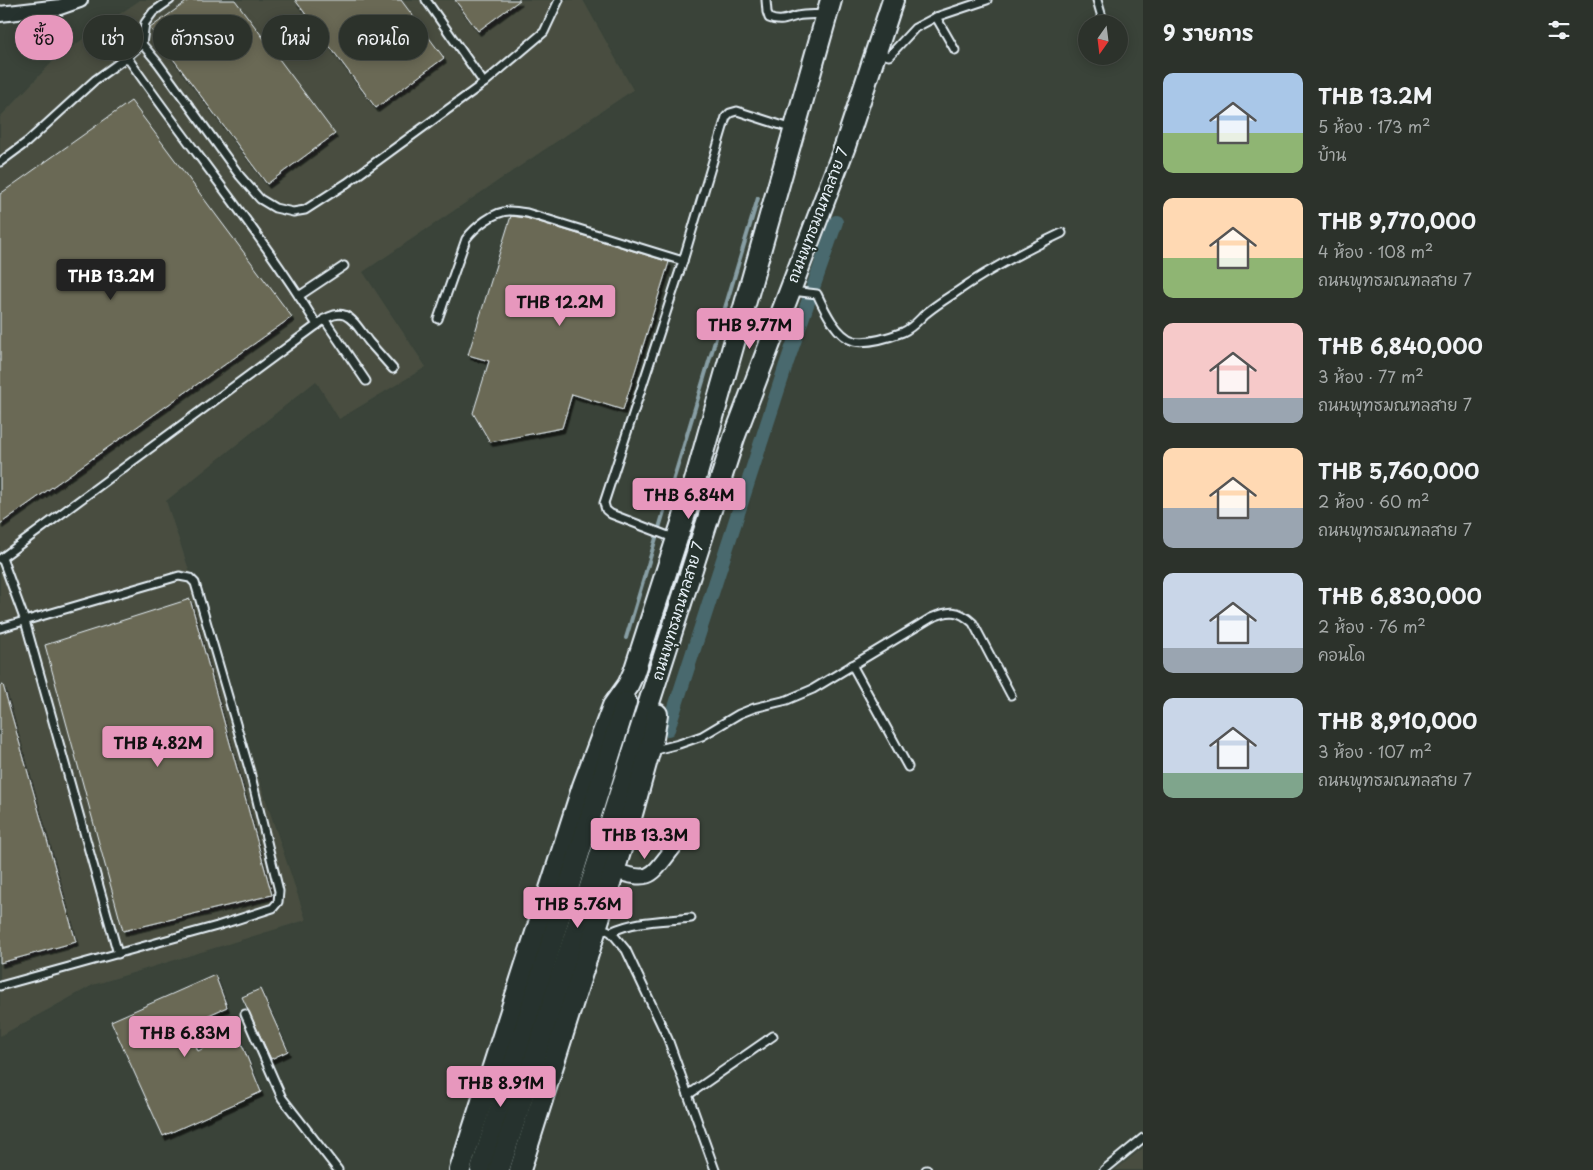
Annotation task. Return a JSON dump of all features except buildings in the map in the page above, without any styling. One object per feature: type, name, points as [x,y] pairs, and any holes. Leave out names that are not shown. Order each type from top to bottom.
[{"type":"main road","name":"ถนนพุทธมณฑลสาย 7","points":[[527,1054],[654,690],[734,438],[845,146],[893,0]]},
{"type":"main road","name":"ถนนพุทธมณฑลสาย 7","points":[[628,685],[634,672],[690,496],[829,7]]},
{"type":"main road","points":[[499,1170],[527,1054],[625,708],[628,685]]},
{"type":"main road","points":[[460,1170],[584,786],[613,706],[628,685]]},
{"type":"main road","points":[[520,1170],[604,929],[615,872],[650,751],[657,716],[654,690]]},
{"type":"main road","points":[[481,1170],[527,1054]]},
{"type":"street","points":[[0,14],[60,7],[80,0]]},
{"type":"street","points":[[615,872],[636,878],[650,874],[657,869],[674,847]]},
{"type":"lane","points":[[143,39],[146,23],[153,12],[170,0]]},
{"type":"lane","points":[[426,0],[484,83]]},
{"type":"lane","points":[[143,45],[240,176],[260,199],[275,208],[293,212],[305,210],[346,183],[484,83],[544,32],[558,0]]},
{"type":"lane","points":[[766,0],[769,18],[776,21],[784,21],[829,7]]},
{"type":"lane","points":[[875,53],[889,56],[915,28],[936,18],[987,0]]},
{"type":"lane","points":[[1097,0],[1101,15]]},
{"type":"lane","points":[[936,18],[955,50]]},
{"type":"lane","points":[[0,162],[27,142],[95,80],[123,60]]},
{"type":"lane","points":[[129,60],[168,116],[253,230],[317,325]]},
{"type":"lane","points":[[676,539],[610,514],[606,510],[604,503],[683,260],[726,117],[737,111],[794,129]]},
{"type":"lane","points":[[438,319],[466,239],[471,232],[499,212],[509,210],[526,213],[683,260]]},
{"type":"lane","points":[[789,291],[817,294],[824,309],[842,335],[852,340],[863,342],[878,339],[903,332],[915,325],[924,315],[956,292],[1005,261],[1062,233]]},
{"type":"lane","points":[[299,296],[344,266]]},
{"type":"lane","points":[[118,954],[26,621],[1,559],[324,319],[338,314],[348,315],[355,321],[368,340],[393,369]]},
{"type":"lane","points":[[324,319],[366,381]]},
{"type":"lane","points":[[0,628],[179,576],[190,578],[195,582],[247,763],[279,891],[278,902],[273,908],[227,923],[0,986]]},
{"type":"lane","points":[[650,751],[702,736],[746,711],[787,700],[813,688],[944,612],[955,612],[964,615],[973,623],[1011,695]]},
{"type":"lane","points":[[852,665],[908,767]]},
{"type":"lane","points":[[604,929],[691,918]]},
{"type":"lane","points":[[604,929],[626,950],[668,1039],[715,1170]]},
{"type":"lane","points":[[245,1014],[282,1098],[338,1170]]},
{"type":"lane","points":[[688,1095],[773,1036]]},
{"type":"lane","points":[[1104,1170],[1143,1138]]},
{"type":"shaded area","points":[[140,0],[583,0],[633,90],[363,272],[426,367],[339,419],[316,381],[166,501],[306,920],[93,985],[0,1036],[0,117],[54,60],[73,60],[73,46],[83,39],[83,60],[143,60],[143,15],[118,15]]},
{"type":"shaded area","points":[[1143,1148],[1143,1170],[1115,1170]]},
{"type":"waterway","points":[[626,638],[758,198]]},
{"type":"waterway","points":[[668,729],[786,365],[836,222]]}]
